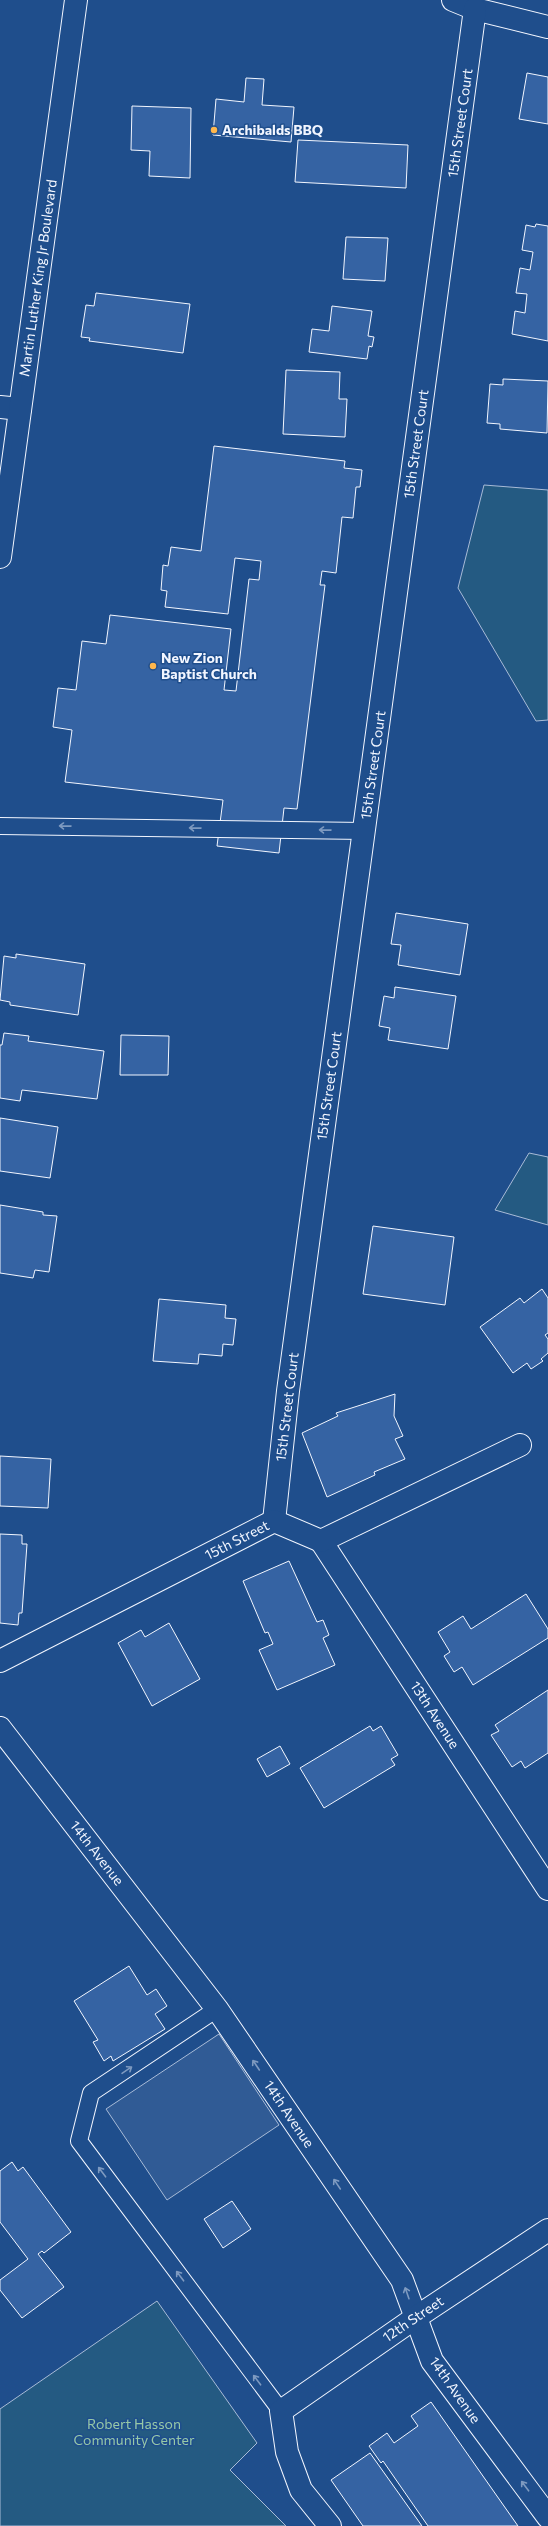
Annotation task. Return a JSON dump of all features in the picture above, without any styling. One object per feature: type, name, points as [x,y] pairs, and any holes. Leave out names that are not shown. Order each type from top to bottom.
[{"type":"street","name":"Martin Luther King Jr Boulevard","points":[[0,557],[10,408],[76,0]]},
{"type":"street","points":[[453,0],[475,9],[548,27]]},
{"type":"street","name":"15th Street Court","points":[[274,1521],[288,1391],[475,9]]},
{"type":"street","points":[[321,1541],[520,1445]]},
{"type":"street","name":"15th Street","points":[[0,1661],[274,1521],[321,1541]]},
{"type":"street","name":"13th Avenue","points":[[321,1541],[548,1889]]},
{"type":"street","name":"14th Avenue","points":[[0,1728],[217,2009],[402,2280],[432,2361],[548,2517]]},
{"type":"street","name":"12th Street","points":[[281,2411],[415,2318],[548,2230]]},
{"type":"street","points":[[281,2411],[288,2452],[301,2490],[330,2526]]},
{"type":"lane","points":[[0,826],[364,831]]},
{"type":"lane","points":[[217,2009],[91,2093],[79,2141],[281,2411]]},
{"type":"green space","points":[[484,485],[548,490],[548,720],[536,721],[458,588]]},
{"type":"green space","points":[[529,1153],[548,1157],[548,1225],[495,1210]]},
{"type":"green space","name":"Robert Hasson Community Center","points":[[157,2301],[257,2443],[230,2470],[286,2526],[0,2526],[0,2409]]},
{"type":"shaded area","points":[[219,2034],[279,2125],[167,2200],[106,2109]]},
{"type":"building","points":[[527,73],[548,77],[548,124],[519,119]]},
{"type":"building","points":[[246,78],[264,79],[262,105],[294,107],[291,142],[213,135],[216,99],[244,102]]},
{"type":"building","points":[[132,106],[191,108],[190,178],[149,176],[150,151],[131,150]]},
{"type":"building","points":[[298,140],[408,145],[406,188],[295,182]]},
{"type":"building","points":[[536,224],[548,226],[548,341],[512,334],[515,311],[525,313],[527,294],[516,293],[520,268],[530,270],[533,252],[522,250],[526,225],[535,227]]},
{"type":"building","points":[[346,237],[388,238],[385,281],[343,279]]},
{"type":"building","points":[[96,293],[190,304],[183,353],[89,341],[90,338],[81,337],[86,305],[94,306]]},
{"type":"building","points":[[332,306],[372,311],[368,336],[374,337],[372,347],[369,346],[367,359],[309,352],[312,329],[329,331]]},
{"type":"building","points":[[286,370],[340,372],[339,399],[347,399],[345,437],[283,434]]},
{"type":"building","points":[[503,379],[548,381],[547,433],[500,429],[500,424],[487,423],[490,384],[503,385]]},
{"type":"building","name":"New Zion Baptist Church","points":[[214,446],[345,461],[344,468],[362,470],[360,487],[356,487],[353,518],[342,517],[336,573],[322,571],[320,585],[325,585],[297,809],[284,808],[279,853],[217,846],[223,800],[65,782],[72,730],[53,727],[58,688],[76,690],[82,641],[106,644],[110,615],[231,629],[224,690],[236,691],[249,579],[259,580],[261,561],[235,558],[228,614],[165,607],[167,591],[161,590],[163,565],[168,566],[171,547],[201,551]]},
{"type":"building","points":[[396,913],[468,924],[460,975],[398,965],[401,945],[391,944]]},
{"type":"building","points":[[16,954],[85,964],[78,1015],[10,1005],[10,1002],[0,1000],[4,956],[16,958]]},
{"type":"building","points":[[395,987],[456,996],[448,1049],[388,1040],[390,1028],[379,1026],[384,996],[394,998]]},
{"type":"building","points":[[4,1033],[29,1036],[28,1041],[104,1051],[97,1099],[22,1090],[20,1101],[0,1098],[0,1045],[2,1045]]},
{"type":"building","points":[[121,1035],[169,1036],[168,1075],[120,1075]]},
{"type":"building","points":[[0,1118],[58,1127],[50,1178],[0,1171]]},
{"type":"building","points":[[0,1205],[43,1212],[43,1215],[57,1216],[49,1272],[35,1270],[33,1278],[0,1273]]},
{"type":"building","points":[[373,1226],[454,1237],[445,1305],[363,1294]]},
{"type":"building","points":[[542,1289],[548,1298],[548,1333],[545,1335],[548,1339],[548,1353],[541,1359],[543,1361],[531,1369],[527,1363],[513,1373],[480,1327],[520,1298],[524,1303]]},
{"type":"building","points":[[159,1299],[226,1305],[225,1318],[236,1319],[233,1345],[223,1344],[222,1356],[199,1354],[198,1364],[153,1361]]},
{"type":"building","points":[[395,1394],[394,1416],[403,1436],[395,1439],[405,1459],[374,1472],[375,1475],[327,1497],[302,1433],[338,1416],[336,1413]]},
{"type":"building","points":[[0,1456],[51,1459],[48,1508],[0,1506]]},
{"type":"building","points":[[0,1534],[22,1535],[22,1544],[27,1544],[22,1613],[19,1613],[18,1625],[0,1623]]},
{"type":"building","points":[[289,1561],[317,1622],[323,1620],[329,1635],[323,1638],[335,1665],[277,1690],[259,1650],[273,1644],[268,1632],[265,1633],[243,1581]]},
{"type":"building","points":[[526,1594],[548,1629],[548,1638],[473,1685],[462,1667],[454,1672],[444,1656],[450,1652],[438,1632],[463,1616],[471,1629]]},
{"type":"building","points":[[169,1623],[200,1679],[152,1706],[118,1643],[141,1630],[145,1637]]},
{"type":"building","points":[[548,1690],[548,1753],[525,1768],[521,1761],[512,1767],[491,1735],[499,1731],[495,1725]]},
{"type":"building","points":[[370,1726],[373,1731],[381,1726],[398,1755],[391,1759],[395,1765],[324,1808],[300,1768]]},
{"type":"building","points":[[280,1746],[290,1764],[267,1777],[257,1759]]},
{"type":"building","points":[[129,1966],[147,1995],[156,1989],[167,2006],[155,2014],[165,2029],[113,2061],[111,2056],[104,2061],[93,2042],[98,2040],[74,2001]]},
{"type":"building","points":[[12,2162],[18,2171],[23,2167],[71,2232],[44,2253],[42,2251],[38,2254],[64,2287],[22,2318],[0,2290],[0,2280],[28,2259],[0,2222],[0,2171]]},
{"type":"building","points":[[232,2201],[251,2229],[223,2248],[204,2219]]},
{"type":"building","points":[[431,2402],[518,2526],[428,2526],[383,2461],[381,2463],[369,2446],[387,2433],[394,2443],[418,2426],[411,2416]]},
{"type":"building","points":[[370,2453],[422,2526],[363,2526],[331,2480]]},
{"type":"place","name":"Archibalds BBQ","points":[[214,130]]},
{"type":"place","name":"New Zion Baptist Church","points":[[153,666]]}]
